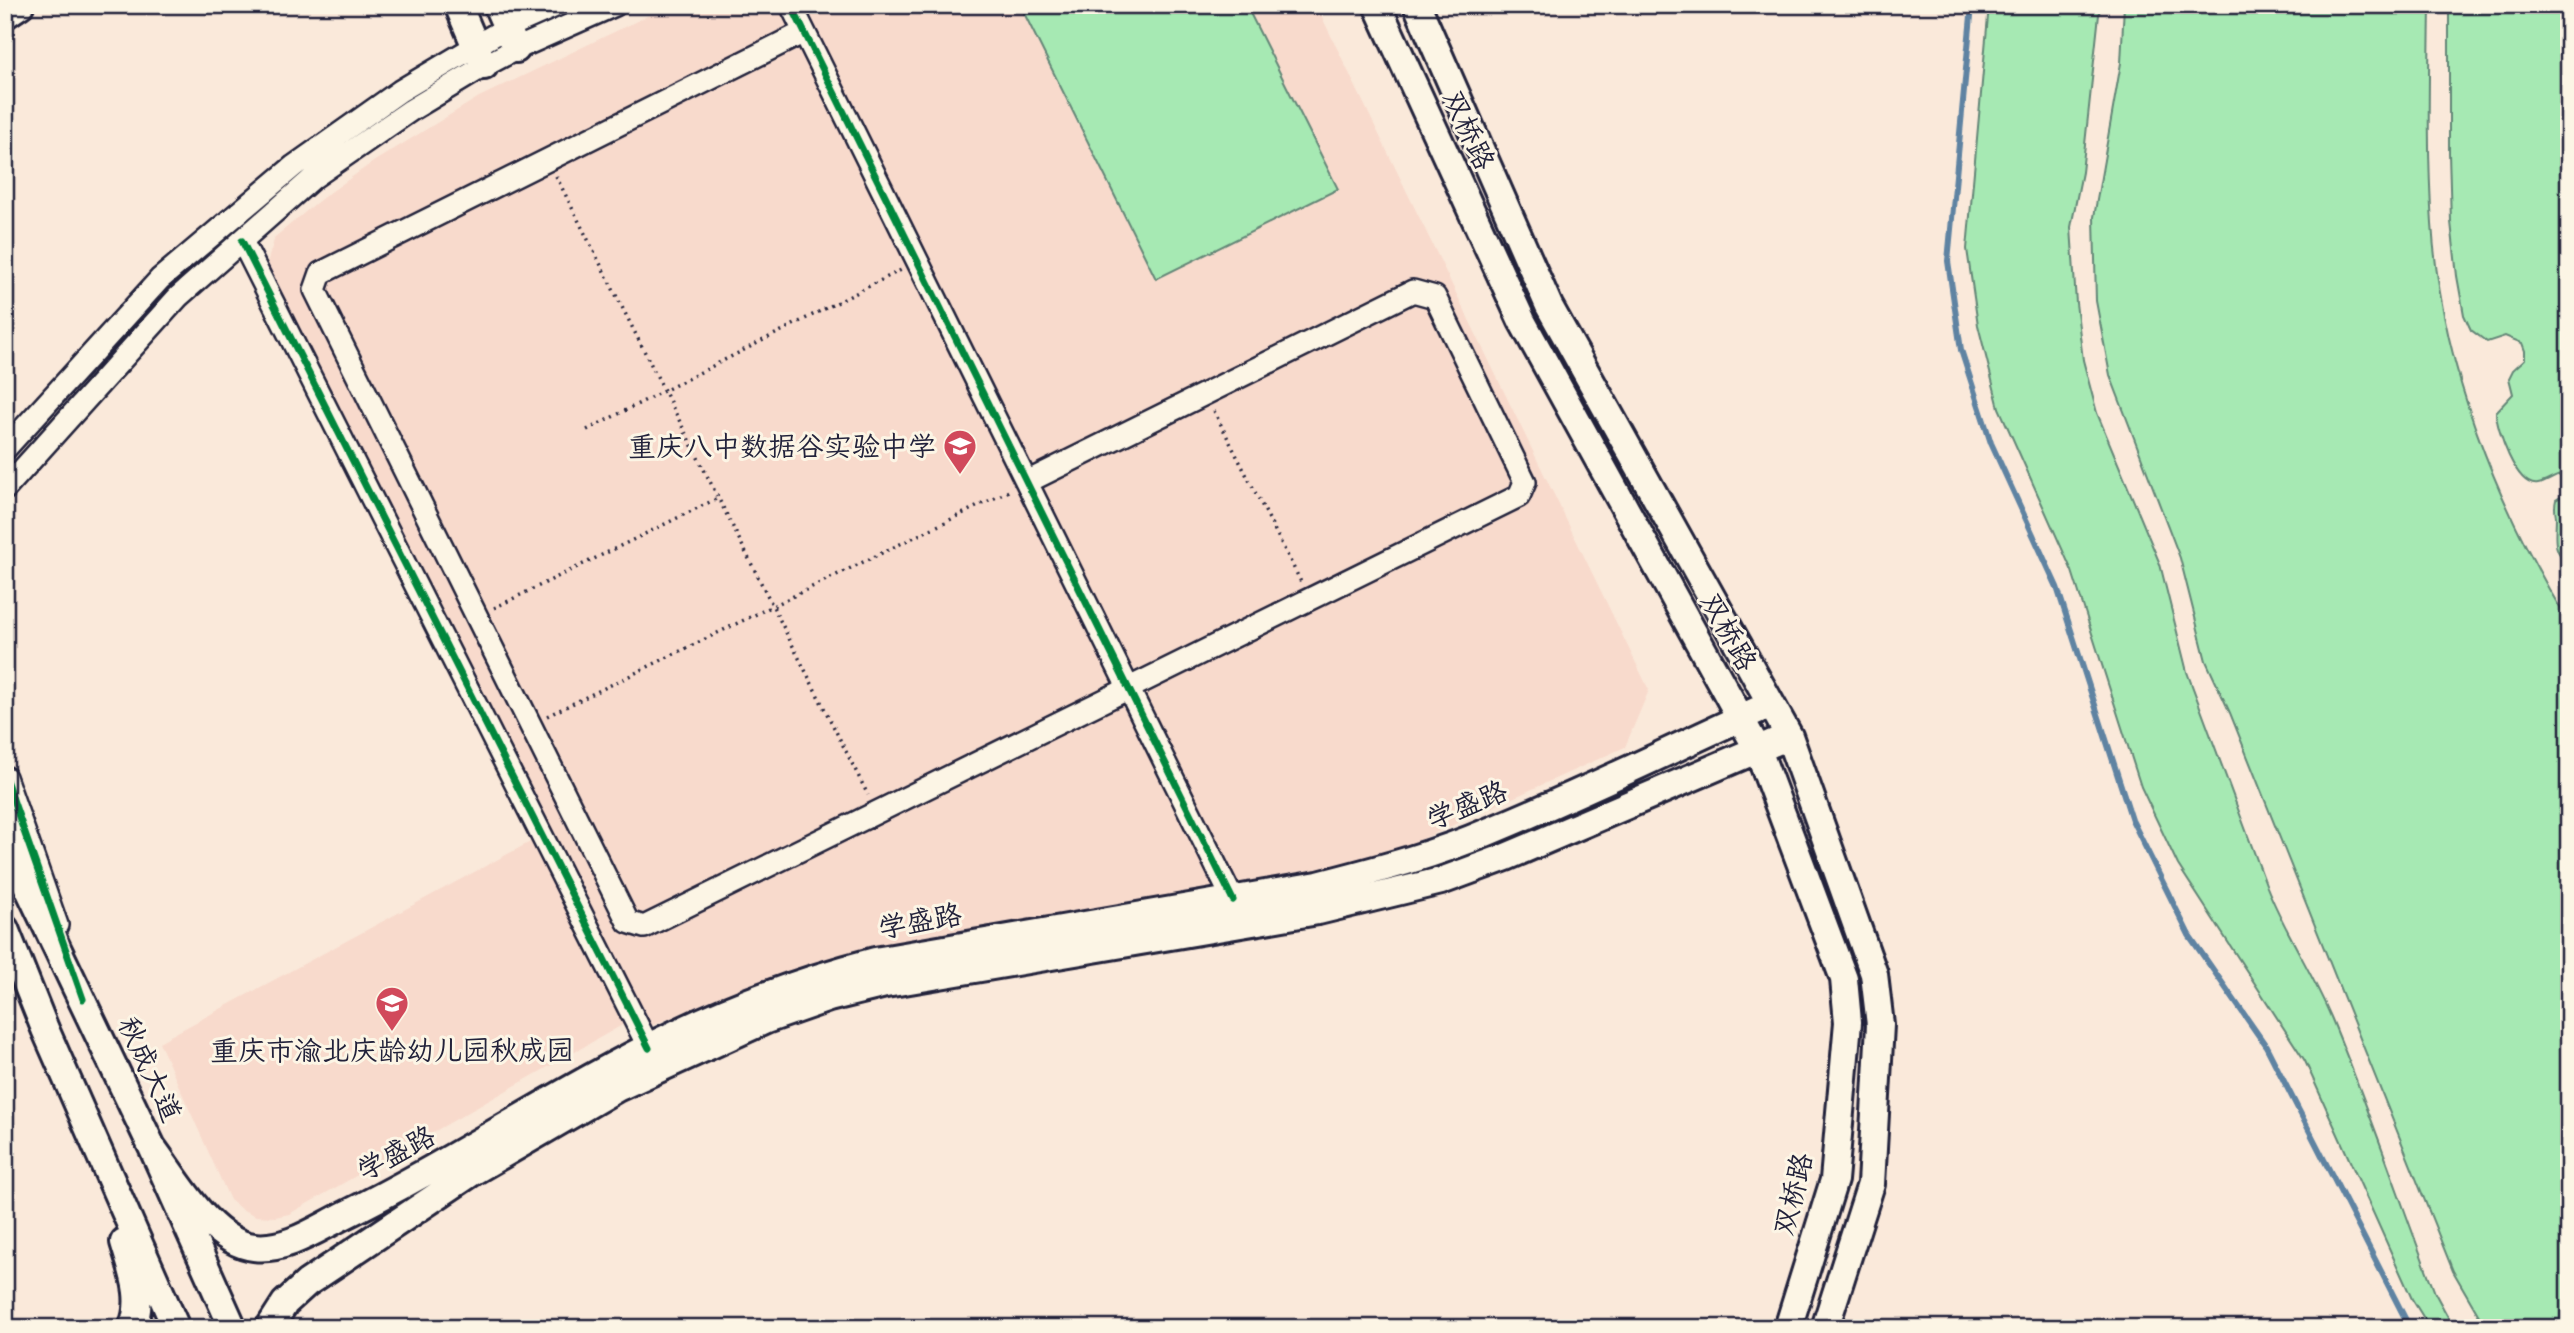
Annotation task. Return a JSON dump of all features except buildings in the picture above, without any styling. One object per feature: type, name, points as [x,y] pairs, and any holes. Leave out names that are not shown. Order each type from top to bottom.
[{"type":"main road","points":[[5,15],[20,5]]},
{"type":"main road","points":[[458,5],[480,56]]},
{"type":"main road","name":"双桥路","points":[[1377,5],[1522,321],[1758,750],[1844,979],[1848,1021],[1834,1180],[1788,1328]]},
{"type":"main road","name":"双桥路","points":[[1417,5],[1549,306],[1789,736],[1874,974],[1881,1025],[1871,1184],[1825,1328]]},
{"type":"main road","name":"学盛路","points":[[152,1147],[210,1224],[225,1236],[252,1247],[275,1246],[302,1236],[390,1193],[604,1071],[758,997],[889,958],[1318,885],[1431,853],[1489,832],[1771,704]]},
{"type":"main road","name":"学盛路","points":[[269,1328],[285,1303],[307,1283],[474,1171],[617,1088],[766,1020],[829,998],[886,984],[1318,911],[1441,881],[1506,858],[1789,736]]},
{"type":"main road","name":"秋成大道","points":[[5,839],[83,999],[233,1328]]},
{"type":"main road","points":[[5,929],[45,1029],[176,1328]]},
{"type":"main road","points":[[101,1155],[138,1293],[138,1311],[132,1328]]},
{"type":"street","points":[[5,489],[178,297],[314,177],[411,110],[480,56],[506,27],[558,5]]},
{"type":"street","points":[[506,27],[615,5]]},
{"type":"street","points":[[791,5],[1233,900]]},
{"type":"street","points":[[804,32],[321,273],[315,290],[628,922],[644,927],[1519,496],[1525,482],[1435,297],[1413,291],[1027,482]]},
{"type":"street","points":[[5,449],[160,279],[294,166],[400,91],[480,56]]},
{"type":"street","points":[[242,241],[649,1048]]},
{"type":"street","points":[[5,777],[83,999]]},
{"type":"street","points":[[5,953],[45,1029]]},
{"type":"path","points":[[548,160],[877,812]]},
{"type":"path","points":[[587,430],[918,261]]},
{"type":"path","points":[[1205,394],[1310,599]]},
{"type":"path","points":[[530,725],[1027,482]]},
{"type":"path","points":[[477,617],[718,498]]},
{"type":"shaded area","name":"重庆八中数据谷实验中学","points":[[670,5],[1316,5],[1649,690],[1625,747],[1394,852],[1317,873],[868,949],[736,990],[651,1026],[267,263],[275,237],[321,199],[373,162],[479,97]]},
{"type":"shaded area","name":"重庆市渝北庆龄幼儿园秋成园","points":[[532,841],[624,1024],[289,1214],[275,1217],[256,1216],[241,1209],[230,1200],[159,1042]]},
{"type":"green space","points":[[1020,5],[1246,5],[1338,189],[1156,279]]},
{"type":"green space","points":[[1989,5],[2100,5],[2082,172],[2071,227],[2083,360],[2097,413],[2160,564],[2187,672],[2267,887],[2331,1017],[2435,1293],[2454,1328],[2430,1328],[2412,1299],[2305,1061],[2178,865],[2141,787],[2072,571],[1999,408],[1978,325],[1967,249]]},
{"type":"green space","points":[[2124,5],[2430,5],[2430,197],[2437,276],[2447,329],[2476,431],[2496,481],[2518,530],[2569,623],[2569,1328],[2486,1328],[2453,1271],[2230,713],[2206,661],[2180,558],[2110,375],[2096,301],[2094,217],[2121,63]]},
{"type":"green space","points":[[2449,5],[2569,5],[2569,473],[2538,484],[2530,483],[2515,467],[2503,443],[2496,412],[2513,394],[2509,378],[2525,359],[2522,343],[2505,336],[2487,342],[2471,330],[2464,315],[2451,222]]},
{"type":"green space","points":[[2564,495],[2569,495],[2569,564],[2559,554],[2556,543],[2555,502]]},
{"type":"waterway","points":[[1972,5],[1948,261],[1961,350],[1991,443],[2057,587],[2132,820],[2189,935],[2266,1046],[2410,1328]]},
{"type":"waterway","points":[[2377,1328],[2406,1323]]},
{"type":"cycle path","points":[[791,5],[1233,900]]},
{"type":"cycle path","points":[[242,241],[649,1048]]},
{"type":"cycle path","points":[[5,777],[83,999]]},
{"type":"place","name":"重庆八中数据谷实验中学","points":[[960,476]]},
{"type":"place","name":"重庆市渝北庆龄幼儿园秋成园","points":[[392,1033]]}]
